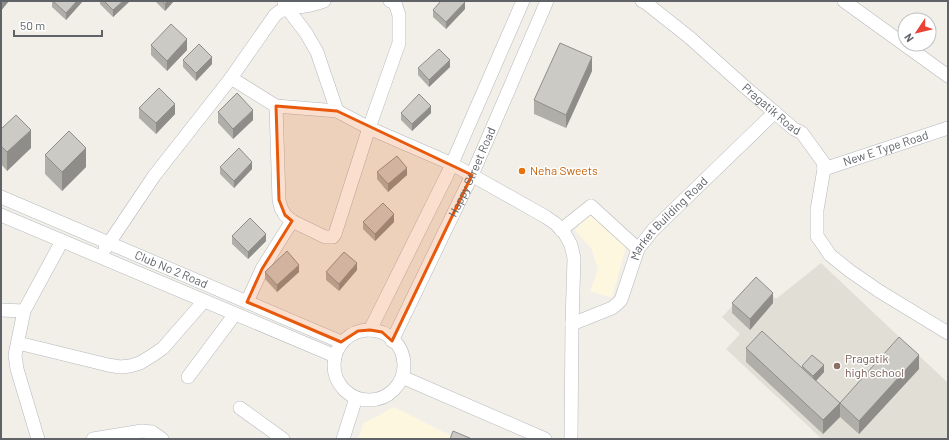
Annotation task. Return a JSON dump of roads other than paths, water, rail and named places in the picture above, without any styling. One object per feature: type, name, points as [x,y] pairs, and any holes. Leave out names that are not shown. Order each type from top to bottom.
[{"type":"street","points":[[285,4],[306,6],[324,1]]},
{"type":"street","name":"Happy Street Road","points":[[370,330],[452,164],[523,1]]},
{"type":"street","name":"Happy Street Road","points":[[392,341],[472,175],[547,1]]},
{"type":"street","points":[[844,1],[948,76]]},
{"type":"street","points":[[276,106],[278,200],[281,208],[285,216],[292,221],[325,237],[332,237],[335,234],[369,128],[399,43],[399,15],[394,2]]},
{"type":"street","name":"Pragatik Road","points":[[645,2],[689,37],[794,129],[802,133],[823,162],[824,169]]},
{"type":"street","points":[[100,257],[154,176],[231,78],[272,19],[285,4]]},
{"type":"street","points":[[285,4],[306,33],[317,52],[337,111]]},
{"type":"street","points":[[231,78],[276,106],[337,111],[369,128],[452,164],[556,224],[565,234],[571,245],[574,258],[571,439]]},
{"type":"street","name":"Market Building Road","points":[[572,324],[612,308],[621,300],[638,248],[653,230],[775,112]]},
{"type":"street","name":"New E Type Road","points":[[824,169],[948,128]]},
{"type":"street","points":[[824,169],[817,210],[817,236],[830,255],[879,291],[948,333]]},
{"type":"street","name":"Club No 2 Road","points":[[1,197],[341,342]]},
{"type":"street","points":[[561,230],[591,206],[638,248]]},
{"type":"street","name":"Club No 2 Road","points":[[1,215],[334,356]]},
{"type":"street","points":[[247,302],[262,269],[292,221]]},
{"type":"street","points":[[38,439],[17,369],[15,355],[24,311],[62,241]]},
{"type":"street","points":[[18,343],[108,365],[120,367],[130,366],[140,363],[163,348],[204,301]]},
{"type":"street","points":[[1,310],[24,311]]},
{"type":"street","points":[[188,377],[235,314]]},
{"type":"street","points":[[370,330],[382,332],[400,348],[404,360],[402,377],[399,383],[392,391],[383,397],[372,400],[356,398],[342,388],[336,379],[334,368],[334,356],[341,342],[348,336],[358,331],[370,330]]},
{"type":"street","points":[[402,377],[545,439]]},
{"type":"street","points":[[344,439],[356,398]]},
{"type":"street","points":[[240,408],[283,439]]},
{"type":"street","points":[[93,439],[142,431],[152,432],[162,439]]},
{"type":"place","name":"Neha Sweets","points":[[522,171]]},
{"type":"place","name":"Pragatik high school","points":[[837,366]]}]
